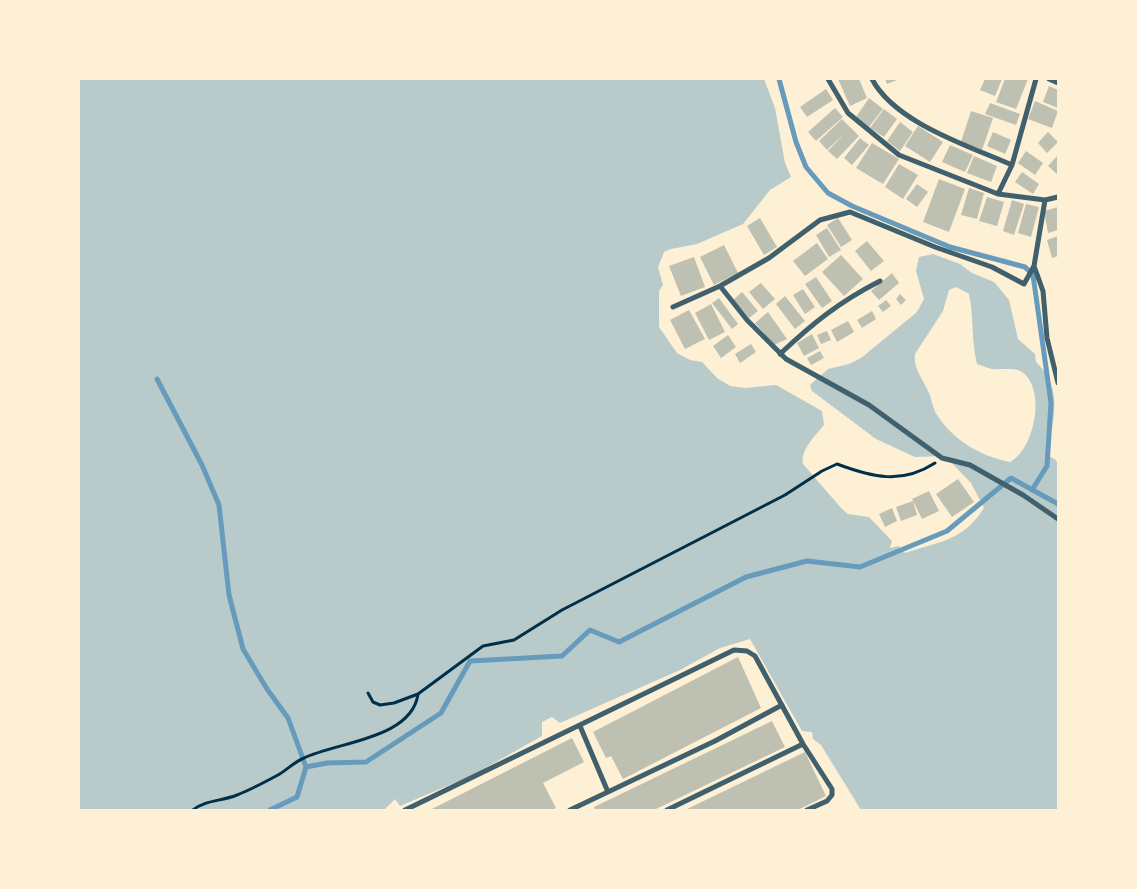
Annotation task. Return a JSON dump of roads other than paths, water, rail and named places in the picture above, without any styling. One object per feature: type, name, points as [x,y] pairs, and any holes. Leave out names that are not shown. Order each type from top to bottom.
[{"type":"street","points":[[828,79],[848,113],[899,155],[998,194],[1045,200],[1058,197]]},
{"type":"street","points":[[872,79],[879,92],[908,116],[1012,165]]},
{"type":"street","points":[[998,194],[1012,165],[1036,79]]},
{"type":"street","points":[[1048,79],[1058,83]]},
{"type":"street","points":[[673,307],[720,286],[769,258],[820,220],[850,212],[992,268],[1024,284],[1033,267],[1045,200]]},
{"type":"street","points":[[1033,267],[1043,291],[1047,338],[1058,383]]},
{"type":"street","points":[[780,354],[820,317],[848,297],[880,281]]},
{"type":"street","points":[[720,286],[746,320],[780,354],[869,404],[942,458],[970,465],[1023,495],[1058,519]]},
{"type":"street","points":[[405,810],[734,650],[747,651],[755,656],[803,744],[832,789],[832,795],[826,801],[807,810]]},
{"type":"street","points":[[570,810],[714,742],[782,706]]},
{"type":"street","points":[[580,726],[608,792]]},
{"type":"street","points":[[668,810],[803,744]]},
{"type":"waterway","points":[[779,79],[796,142],[806,167],[828,193],[852,206],[950,247],[1025,267],[1033,275],[1051,403],[1047,466],[1032,490]]},
{"type":"waterway","points":[[157,379],[202,465],[219,505],[229,595],[243,649],[267,689],[288,718],[306,767]]},
{"type":"waterway","points":[[270,810],[297,797],[306,767],[327,763],[366,762],[441,713],[470,661],[562,656],[590,630],[619,642],[746,577],[807,561],[860,567],[947,531],[1011,478],[1058,504]]}]
